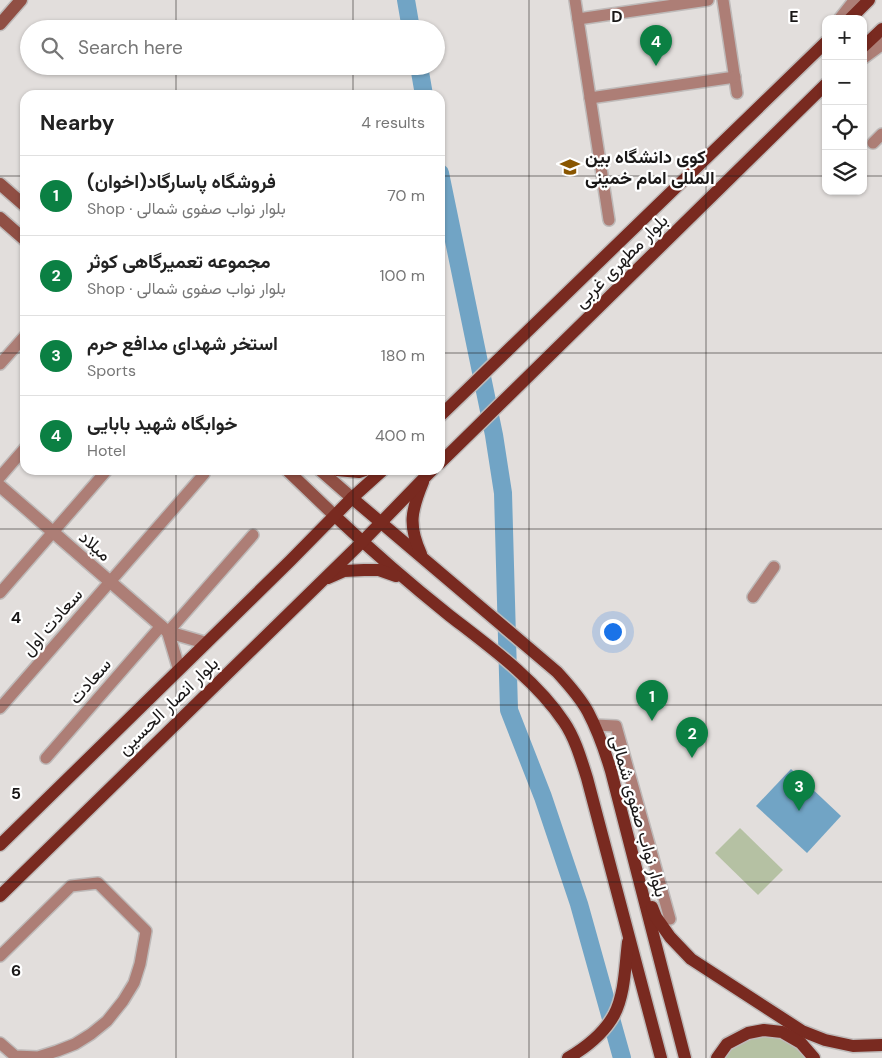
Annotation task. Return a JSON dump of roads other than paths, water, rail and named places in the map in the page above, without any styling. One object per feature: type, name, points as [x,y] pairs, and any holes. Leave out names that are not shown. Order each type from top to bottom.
[{"type":"main road","points":[[0,24],[21,0]]},
{"type":"main road","points":[[854,15],[869,0]]},
{"type":"main road","points":[[867,43],[882,29]]},
{"type":"main road","name":"بلوار مطهری غربی","points":[[445,411],[822,46]]},
{"type":"main road","name":"بلوار مطهری غربی","points":[[445,457],[822,88]]},
{"type":"main road","points":[[0,184],[20,202]]},
{"type":"main road","points":[[0,218],[20,236]]},
{"type":"main road","points":[[291,475],[404,579],[490,648],[538,690],[566,724],[577,748],[587,778],[661,1058]]},
{"type":"main road","points":[[326,475],[352,498],[377,475]]},
{"type":"main road","points":[[381,522],[428,475]]},
{"type":"main road","points":[[423,558],[415,542],[412,528],[413,511],[429,475]]},
{"type":"main road","name":"بلوار انصار الحسین","points":[[0,845],[352,498]]},
{"type":"main road","name":"بلوار نواب صفوی شمالی","points":[[352,498],[557,672],[573,689],[588,711],[601,738],[612,771],[685,1058]]},
{"type":"main road","name":"بلوار انصار الحسین","points":[[0,896],[381,522]]},
{"type":"main road","points":[[314,588],[344,571],[379,570],[404,579]]},
{"type":"main road","points":[[640,881],[656,918],[670,938],[691,959],[802,1032],[825,1040],[853,1046],[882,1045]]},
{"type":"main road","points":[[573,1055],[597,1036],[613,1016],[624,982],[629,935]]},
{"type":"main road","points":[[717,1058],[727,1044],[748,1033],[764,1030],[782,1032],[801,1044],[814,1058]]},
{"type":"street","points":[[575,0],[610,220]]},
{"type":"street","points":[[578,19],[708,0]]},
{"type":"street","points":[[723,0],[737,93]]},
{"type":"street","points":[[843,15],[855,0]]},
{"type":"street","points":[[797,70],[822,40]]},
{"type":"street","points":[[867,55],[882,44]]},
{"type":"street","points":[[590,98],[735,77]]},
{"type":"street","points":[[873,143],[882,134]]},
{"type":"street","points":[[0,364],[20,342]]},
{"type":"street","points":[[0,477],[20,454]]},
{"type":"street","points":[[0,593],[103,475]]},
{"type":"street","name":"سعادت اول","points":[[0,708],[203,475]]},
{"type":"street","name":"میلاد","points":[[0,486],[164,629]]},
{"type":"street","name":"سعادت","points":[[46,758],[253,534]]},
{"type":"street","points":[[753,597],[774,567]]},
{"type":"street","points":[[164,629],[206,643]]},
{"type":"street","points":[[164,629],[179,669]]},
{"type":"street","points":[[595,725],[616,726],[670,919]]},
{"type":"street","points":[[0,956],[71,886],[98,883],[146,931],[140,964],[134,983],[107,1021],[91,1034],[75,1044],[38,1057],[14,1056],[0,1043]]},
{"type":"water","points":[[791,769],[841,816],[807,853],[756,806]]},
{"type":"waterway","points":[[406,0],[409,20]]},
{"type":"waterway","points":[[421,75],[423,90]]},
{"type":"waterway","points":[[445,197],[494,435],[503,493],[509,710],[543,797],[579,904],[622,1058]]},
{"type":"place","name":"خوابگاه شهید بابایی","points":[[656,66]]},
{"type":"place","name":"کوی دانشگاه بین المللی امام خمینی","points":[[570,167]]},
{"type":"place","name":"فروشگاه پاسارگاد(اخوان)","points":[[652,721]]},
{"type":"place","name":"مجموعه تعمیرگاهی کوثر","points":[[692,758]]},
{"type":"place","name":"استخر شهدای مدافع حرم","points":[[799,811]]}]
